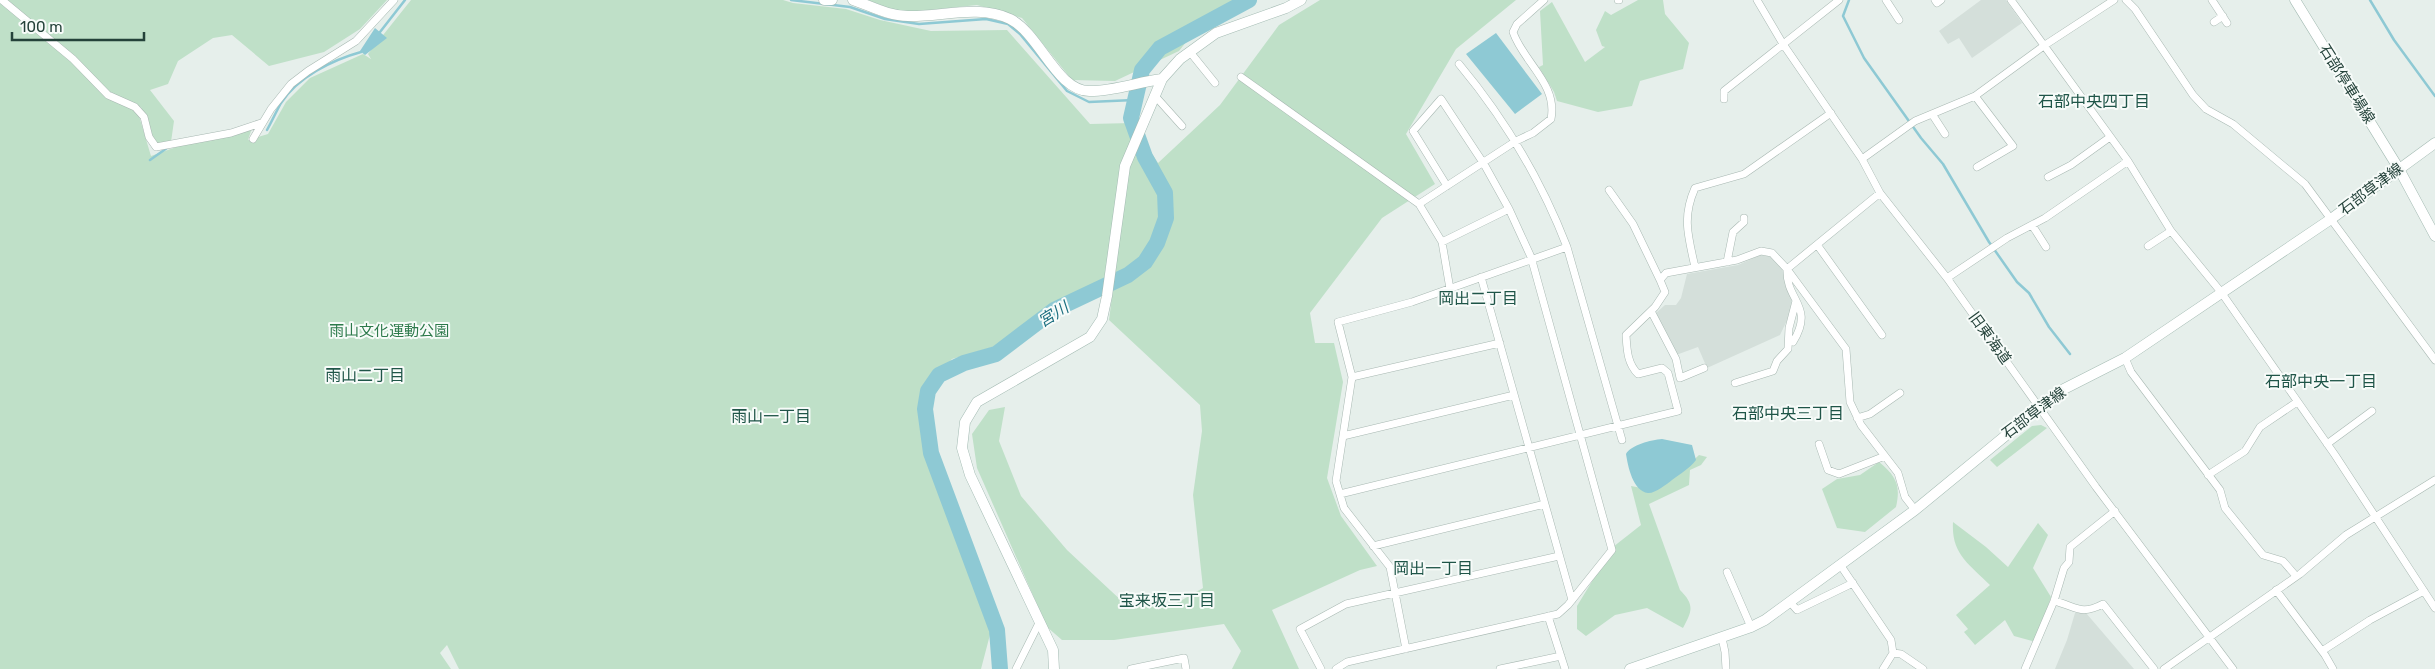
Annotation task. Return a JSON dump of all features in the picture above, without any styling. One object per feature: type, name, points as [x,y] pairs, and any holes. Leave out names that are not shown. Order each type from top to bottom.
[{"type":"main road","points":[[824,0],[832,0]]},
{"type":"main road","points":[[853,0],[888,14],[906,16],[982,12],[1010,19],[1028,33],[1068,84],[1088,91],[1162,80]]},
{"type":"main road","points":[[1054,669],[1053,650],[970,475],[962,448],[965,422],[977,402],[1090,337],[1102,318],[1107,296],[1125,166],[1162,80],[1180,59],[1216,33],[1252,18],[1286,8],[1301,0]]},
{"type":"main road","name":"石部停車場線","points":[[2295,0],[2399,169],[2435,236]]},
{"type":"main road","name":"石部草津線","points":[[1630,669],[1751,628],[1790,602],[1915,510],[2060,391],[2125,358],[2331,219],[2435,143]]},
{"type":"street","points":[[2,0],[73,59],[108,95],[135,107],[144,117],[149,137],[156,147],[231,133],[261,123]]},
{"type":"street","points":[[253,139],[261,123],[291,84],[356,41],[394,0]]},
{"type":"street","points":[[1419,204],[1551,119],[1553,112],[1548,89],[1513,32],[1517,24],[1544,0]]},
{"type":"street","name":"旧東海道","points":[[1757,0],[1783,44],[1862,159],[1880,193],[1947,278],[2115,511],[2211,637],[2233,669]]},
{"type":"street","points":[[1724,99],[1724,91],[1840,0]]},
{"type":"street","points":[[1886,0],[1899,20]]},
{"type":"street","points":[[1935,0],[1937,3],[1941,0]]},
{"type":"street","points":[[2011,0],[2128,161],[2171,231],[2221,292],[2327,444],[2435,608]]},
{"type":"street","points":[[1862,159],[1915,121],[1974,96],[2045,45],[2114,0]]},
{"type":"street","points":[[2126,0],[2193,94],[2206,108],[2233,124],[2304,184],[2435,360]]},
{"type":"street","points":[[2212,0],[2225,20],[2214,22]]},
{"type":"street","points":[[1190,52],[1215,83]]},
{"type":"street","points":[[1459,64],[1486,96],[1516,141],[1547,200],[1567,247],[1622,440]]},
{"type":"street","points":[[1241,77],[1419,204],[1442,242],[1450,289]]},
{"type":"street","points":[[1974,96],[2013,146],[1977,167]]},
{"type":"street","points":[[1156,97],[1182,126]]},
{"type":"street","points":[[1336,669],[1347,662],[1558,614],[1572,600],[1612,550],[1532,260],[1509,209],[1483,162],[1441,99],[1412,131],[1447,186]]},
{"type":"street","points":[[1695,267],[1686,223],[1689,203],[1695,188],[1744,174],[1831,113]]},
{"type":"street","points":[[1932,114],[1945,134]]},
{"type":"street","points":[[2048,176],[2071,164],[2110,137]]},
{"type":"street","points":[[1947,278],[2007,238],[2045,218],[2128,161]]},
{"type":"street","points":[[1340,494],[1678,411],[1668,373],[1662,368],[1638,374],[1633,369],[1628,354],[1626,335],[1651,311],[1665,292],[1633,224],[1609,190]]},
{"type":"street","points":[[1787,269],[1818,246],[1880,193]]},
{"type":"street","points":[[1442,242],[1509,209]]},
{"type":"street","points":[[1727,262],[1733,232],[1744,222],[1744,218]]},
{"type":"street","points":[[2032,225],[2046,247]]},
{"type":"street","points":[[2148,246],[2171,231]]},
{"type":"street","points":[[1818,246],[1882,336]]},
{"type":"street","points":[[1406,649],[1390,567],[1344,508],[1336,481],[1352,377],[1338,322],[1412,302],[1567,247]]},
{"type":"street","points":[[1660,280],[1666,273],[1737,260],[1761,251],[1772,253],[1787,269],[1846,349],[1850,402],[1858,418],[1898,473],[1905,497],[1915,510]]},
{"type":"street","points":[[1787,269],[1787,277],[1801,310],[1802,320],[1794,342]]},
{"type":"street","points":[[1481,277],[1572,600]]},
{"type":"street","points":[[1735,383],[1773,371],[1777,361],[1788,349],[1789,328],[1796,302]]},
{"type":"street","points":[[1651,311],[1676,359],[1680,378],[1704,368]]},
{"type":"street","points":[[1352,377],[1500,343]]},
{"type":"street","points":[[2125,358],[2131,372],[2220,490],[2225,508],[2243,532],[2263,555],[2283,561],[2296,576]]},
{"type":"street","points":[[1858,418],[1870,414],[1900,393]]},
{"type":"street","points":[[1343,436],[1514,395]]},
{"type":"street","points":[[2208,475],[2245,451],[2260,427],[2297,402]]},
{"type":"street","points":[[2327,444],[2372,411]]},
{"type":"street","points":[[1819,444],[1828,470],[1838,474],[1885,456]]},
{"type":"street","points":[[2164,669],[2296,576],[2346,535],[2435,480]]},
{"type":"street","points":[[1373,546],[1545,504]]},
{"type":"street","points":[[2025,669],[2054,601],[2064,568],[2069,562],[2070,547],[2115,511]]},
{"type":"street","points":[[1321,669],[1300,629],[1346,604],[1559,556]]},
{"type":"street","points":[[1840,566],[1891,640],[1893,652],[1883,669]]},
{"type":"street","points":[[1727,572],[1751,628]]},
{"type":"street","points":[[1790,602],[1797,610],[1853,583]]},
{"type":"street","points":[[2276,590],[2322,651],[2333,669]]},
{"type":"street","points":[[2322,651],[2370,620],[2424,591]]},
{"type":"street","points":[[2054,601],[2077,610],[2091,610],[2103,604],[2154,669]]},
{"type":"street","points":[[1548,616],[1565,669]]},
{"type":"street","points":[[1016,669],[1040,621]]},
{"type":"street","points":[[1722,638],[1726,669]]},
{"type":"street","points":[[1893,652],[1901,654],[1922,669]]},
{"type":"street","points":[[1500,669],[1561,656]]},
{"type":"street","points":[[1131,669],[1184,658],[1186,669]]},
{"type":"shaded area","points":[[1981,0],[2006,0],[2022,23],[1972,58],[1959,38],[1948,44],[1939,31]]},
{"type":"shaded area","points":[[1760,255],[1772,257],[1782,269],[1791,293],[1792,310],[1780,335],[1707,368],[1698,347],[1676,355],[1656,313],[1665,305],[1676,305],[1681,298],[1687,274],[1738,265]]},
{"type":"shaded area","points":[[2075,613],[2086,613],[2134,669],[2055,669],[2067,640]]},
{"type":"green space","name":"雨山文化運動公園","points":[[0,0],[387,0],[360,29],[324,52],[269,66],[232,35],[213,38],[178,61],[168,84],[150,90],[174,121],[171,142],[156,144],[141,107],[136,106],[151,156],[179,146],[249,130],[251,131],[248,140],[268,134],[286,102],[310,78],[363,54],[371,59],[368,54],[411,0],[783,0],[793,3],[846,9],[880,20],[931,31],[1007,30],[1090,124],[1132,123],[1158,163],[1220,105],[1279,25],[1320,0],[1516,0],[1456,49],[1406,134],[1435,184],[1382,218],[1310,313],[1315,343],[1334,343],[1343,382],[1327,478],[1341,516],[1377,566],[1360,570],[1272,610],[1299,669],[1232,669],[1241,651],[1224,624],[1114,640],[1062,640],[1047,627],[977,468],[972,434],[989,410],[1005,407],[999,441],[1021,496],[1067,550],[1125,604],[1175,604],[1203,588],[1193,495],[1202,431],[1200,405],[1109,320],[1118,250],[1106,266],[1104,281],[993,347],[952,359],[925,389],[921,411],[941,461],[992,627],[981,669],[459,669],[447,645],[440,653],[451,669],[0,669]]},
{"type":"green space","points":[[868,0],[1238,0],[1205,18],[1179,51],[1115,81],[1072,80],[1022,18],[977,5],[901,13]]},
{"type":"green space","points":[[1638,0],[1663,0],[1665,14],[1689,43],[1683,69],[1640,81],[1632,106],[1598,112],[1557,101],[1554,92],[1539,67],[1543,65],[1540,11],[1552,2],[1585,62],[1605,47],[1602,46],[1596,30],[1605,11],[1611,15]]},
{"type":"green space","points":[[2041,425],[2047,428],[1997,467],[1990,460],[2032,426]]},
{"type":"green space","points":[[1699,455],[1707,457],[1701,465],[1690,470],[1689,485],[1649,504],[1680,590],[1690,604],[1690,612],[1683,628],[1647,608],[1615,615],[1586,636],[1577,629],[1577,606],[1613,547],[1641,525],[1631,486],[1642,488],[1679,474]]},
{"type":"green space","points":[[1879,462],[1890,472],[1896,482],[1898,493],[1896,507],[1865,532],[1837,528],[1822,489],[1837,479],[1860,475]]},
{"type":"green space","points":[[1953,522],[1986,547],[2008,567],[2038,523],[2048,535],[2033,568],[2051,597],[2036,642],[2014,636],[2005,620],[1975,645],[1964,632],[1968,629],[1956,615],[1990,585],[1963,558],[1958,550],[1953,533]]},
{"type":"water","points":[[375,28],[387,38],[365,55],[360,51]]},
{"type":"water","points":[[1496,33],[1542,94],[1515,114],[1466,54]]},
{"type":"water","points":[[1662,439],[1692,445],[1696,460],[1664,486],[1648,493],[1639,488],[1632,478],[1626,454],[1632,448]]},
{"type":"waterway","points":[[380,32],[405,0]]},
{"type":"waterway","points":[[791,0],[850,7],[885,19],[919,24],[986,19],[1008,24],[1020,34],[1067,91],[1089,102],[1134,100]]},
{"type":"waterway","name":"宮川","points":[[1000,669],[997,630],[931,453],[925,409],[928,391],[939,375],[964,363],[996,354],[1054,310],[1128,275],[1145,262],[1157,243],[1166,218],[1165,193],[1145,157],[1131,118],[1142,70],[1160,48],[1249,0]]},
{"type":"waterway","points":[[1849,0],[1843,16],[1864,58],[1921,138],[1943,164],[1989,242],[2017,282],[2029,293],[2049,327],[2070,354]]},
{"type":"waterway","points":[[2370,0],[2394,40],[2435,96]]},
{"type":"waterway","points":[[267,130],[281,103],[297,85],[327,65],[361,52]]},
{"type":"waterway","points":[[150,160],[167,148]]},
{"type":"district","name":"石部中央四丁目","points":[[2094,101]]},
{"type":"district","name":"岡出二丁目","points":[[1478,298]]},
{"type":"district","name":"雨山二丁目","points":[[365,375]]},
{"type":"district","name":"石部中央一丁目","points":[[2321,381]]},
{"type":"district","name":"石部中央三丁目","points":[[1788,413]]},
{"type":"district","name":"雨山一丁目","points":[[771,416]]},
{"type":"district","name":"岡出一丁目","points":[[1433,568]]},
{"type":"district","name":"宝来坂三丁目","points":[[1167,600]]}]
